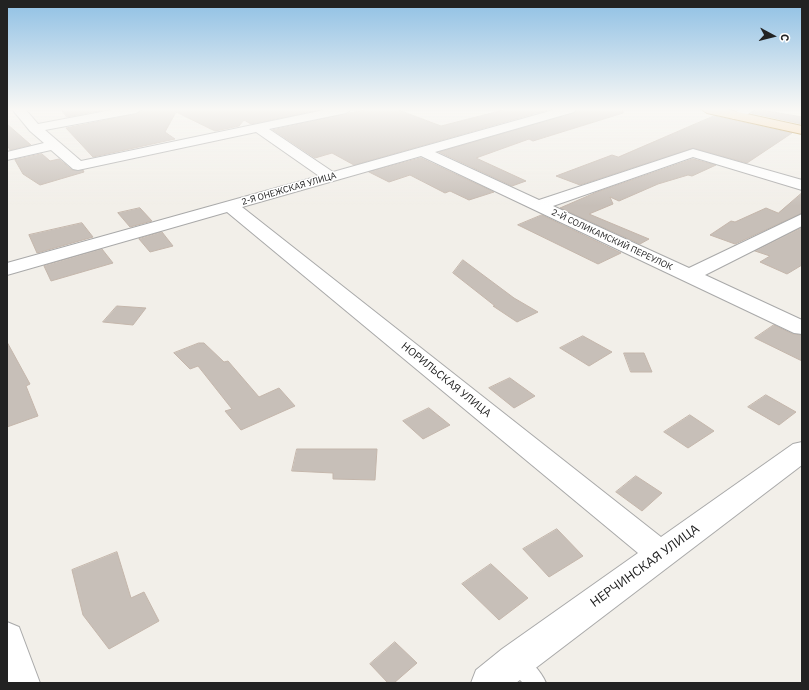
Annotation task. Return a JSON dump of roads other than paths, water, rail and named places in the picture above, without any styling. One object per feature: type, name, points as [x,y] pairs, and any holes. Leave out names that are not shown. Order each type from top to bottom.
[{"type":"street","points":[[50,141],[78,166],[196,141]]},
{"type":"street","points":[[278,141],[331,177]]},
{"type":"street","name":"2-Я ОНЕЖСКАЯ УЛИЦА","points":[[7,269],[457,141]]},
{"type":"street","points":[[7,156],[54,145]]},
{"type":"street","name":"2-Й СОЛИКАМСКИЙ ПЕРЕУЛОК","points":[[422,151],[802,328]]},
{"type":"street","points":[[539,205],[693,153],[802,185]]},
{"type":"street","name":"НОРИЛЬСКАЯ УЛИЦА","points":[[230,206],[662,554]]},
{"type":"street","points":[[689,276],[802,219]]},
{"type":"street","name":"НЕРЧИНСКАЯ УЛИЦА","points":[[489,683],[515,661],[802,451]]},
{"type":"street","points":[[7,638],[22,683]]},
{"type":"lane","points":[[515,661],[536,683]]}]
